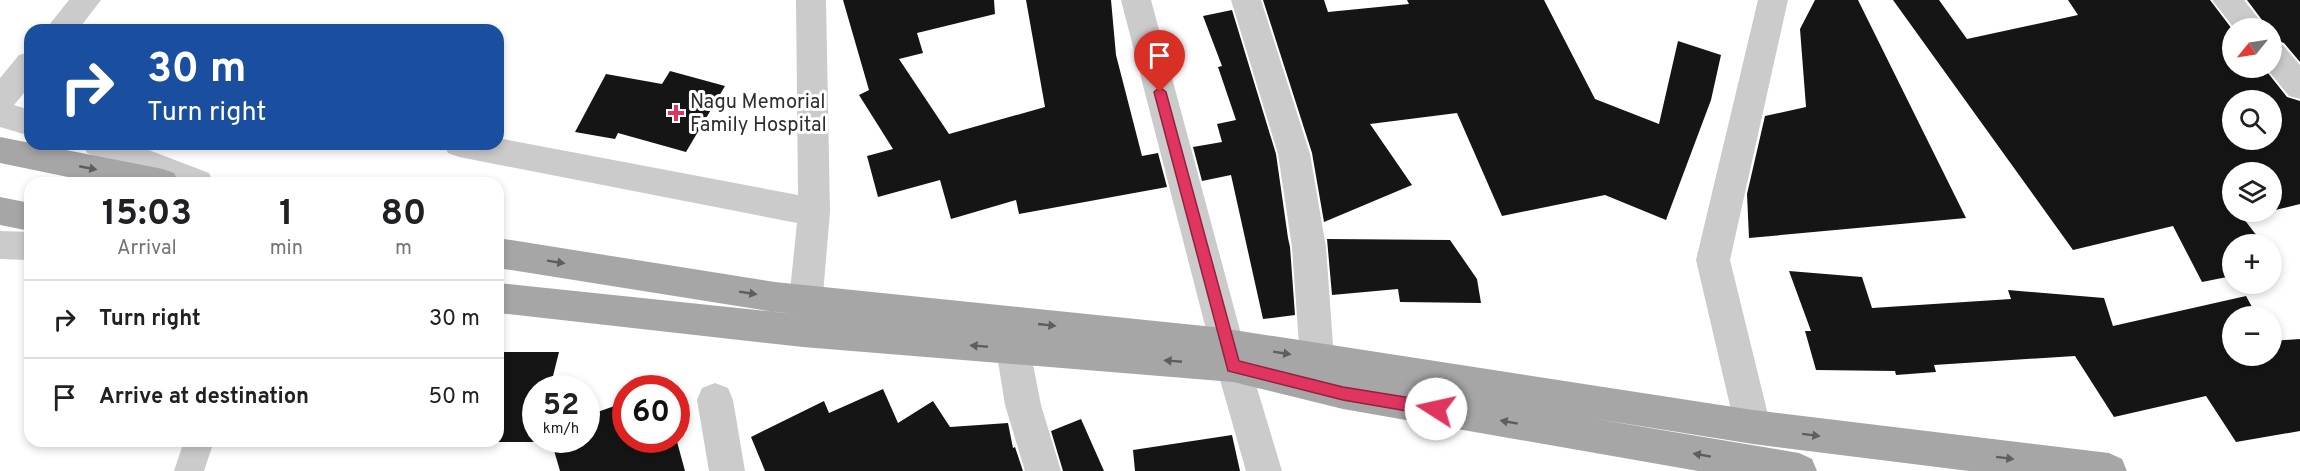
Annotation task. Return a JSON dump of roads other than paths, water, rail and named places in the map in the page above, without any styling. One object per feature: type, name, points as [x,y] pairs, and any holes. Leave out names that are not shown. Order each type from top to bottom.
[{"type":"main road","points":[[0,150],[133,177]]},
{"type":"main road","points":[[0,211],[24,216]]},
{"type":"main road","points":[[504,254],[804,316],[1013,349],[1317,359],[1753,427],[2109,471]]},
{"type":"main road","points":[[504,298],[804,316],[1230,356],[1343,393],[1799,471]]},
{"type":"street","points":[[65,24],[86,0]]},
{"type":"street","points":[[804,316],[814,212],[811,0]]},
{"type":"street","points":[[1136,0],[1230,356],[1264,471]]},
{"type":"street","points":[[1246,0],[1293,154],[1309,247],[1317,359]]},
{"type":"street","points":[[1753,427],[1713,260],[1773,0]]},
{"type":"street","points":[[2227,0],[2242,18]]},
{"type":"street","points":[[2282,65],[2300,87]]},
{"type":"street","points":[[0,100],[24,71]]},
{"type":"street","points":[[0,114],[24,121]]},
{"type":"street","points":[[113,150],[183,177]]},
{"type":"street","points":[[490,150],[814,212]]},
{"type":"street","points":[[0,245],[24,246]]},
{"type":"street","points":[[1013,349],[1023,405],[1043,471]]},
{"type":"street","points":[[715,400],[727,471]]},
{"type":"lane","points":[[189,471],[197,447]]},
{"type":"place","name":"Nagu Memorial Family Hospital","points":[[676,113]]}]
